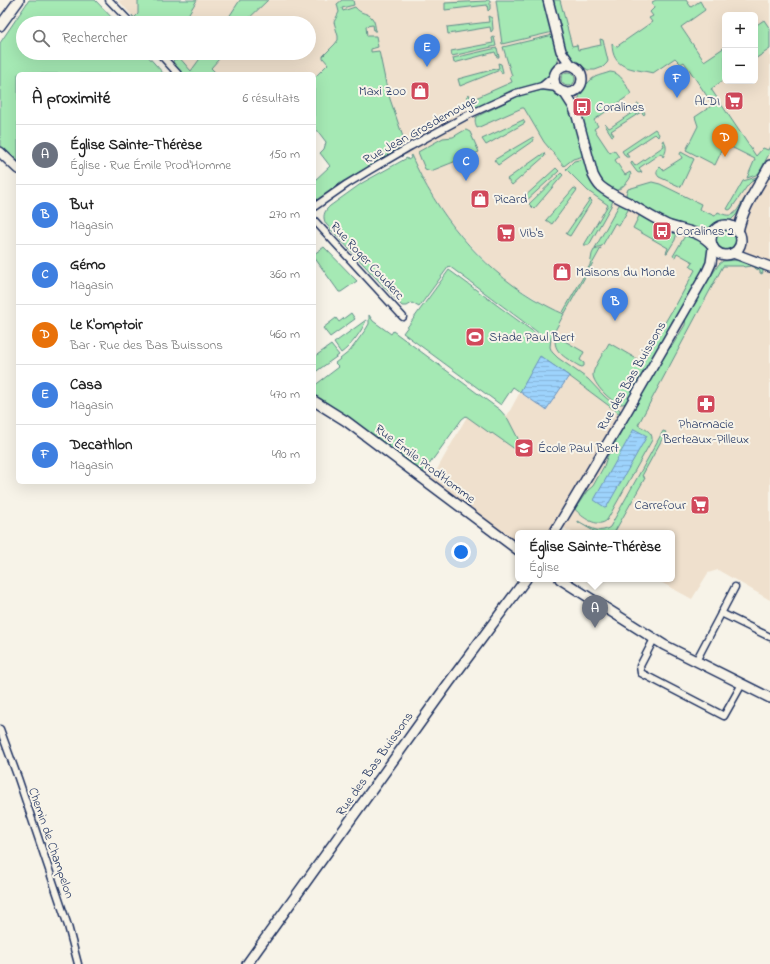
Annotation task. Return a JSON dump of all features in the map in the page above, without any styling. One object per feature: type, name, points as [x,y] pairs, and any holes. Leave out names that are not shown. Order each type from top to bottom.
[{"type":"street","points":[[0,26],[18,0]]},
{"type":"street","points":[[110,0],[125,16]]},
{"type":"street","points":[[548,0],[561,51],[571,66]]},
{"type":"street","points":[[561,51],[554,80],[570,102],[577,116]]},
{"type":"street","points":[[165,60],[176,72]]},
{"type":"street","points":[[542,86],[556,72],[566,65],[577,68],[581,74],[581,84],[578,89],[576,106],[577,116],[593,175],[600,186],[662,222],[696,233],[708,240],[719,253],[748,258],[770,267]]},
{"type":"street","points":[[542,86],[572,93],[578,89]]},
{"type":"street","name":"Rue Jean Grosdemouge","points":[[316,206],[370,170],[458,121],[511,95],[542,86]]},
{"type":"street","points":[[0,152],[16,167]]},
{"type":"street","points":[[738,232],[741,220],[748,204],[770,165]]},
{"type":"street","points":[[729,226],[748,204]]},
{"type":"street","name":"Rue Roger Couderc","points":[[316,222],[404,317]]},
{"type":"street","points":[[696,233],[714,231],[721,226],[729,226],[734,228],[741,238],[740,245],[737,250],[730,254]]},
{"type":"street","points":[[713,246],[712,238],[714,231]]},
{"type":"street","points":[[740,245],[770,267]]},
{"type":"street","name":"Rue des Bas Buissons","points":[[556,530],[627,411],[707,272],[711,263],[713,246]]},
{"type":"street","name":"Rue des Bas Buissons","points":[[707,272],[718,260],[730,254]]},
{"type":"street","name":"Rue Émile Prod'Homme","points":[[316,402],[352,426],[515,548]]},
{"type":"street","name":"Rue des Bas Buissons","points":[[247,964],[443,690],[524,582]]},
{"type":"street","points":[[565,582],[664,645],[770,698]]},
{"type":"street","points":[[696,661],[735,587]]},
{"type":"street","points":[[721,613],[770,637]]},
{"type":"street","points":[[654,639],[640,666],[642,672],[724,716],[742,684]]},
{"type":"street","name":"Chemin de Champelon","points":[[0,730],[18,778],[68,926],[78,964]]},
{"type":"shaded area","points":[[118,0],[770,0],[770,600],[718,570],[708,573],[692,599],[661,582],[675,582],[675,530],[568,530],[562,527],[627,418],[620,414],[550,530],[515,530],[515,543],[431,480],[478,397],[507,416],[520,392],[546,409],[561,361],[552,352],[550,341],[564,314],[549,307],[513,285],[495,271],[450,222],[420,175],[411,156],[375,150],[316,111],[316,72],[184,72],[173,60],[316,60],[316,16],[133,16]]},
{"type":"green space","points":[[29,0],[95,0],[110,16],[18,16]]},
{"type":"green space","points":[[138,0],[197,0],[187,16],[136,16],[138,14]]},
{"type":"green space","points":[[240,0],[268,0],[251,16],[230,16]]},
{"type":"green space","points":[[342,0],[353,0],[354,5],[342,8],[343,11],[355,7],[357,10],[370,16],[374,21],[376,31],[374,31],[373,25],[366,26],[367,36],[376,36],[378,47],[371,49],[371,52],[379,51],[390,99],[404,143],[402,147],[342,182],[316,200],[316,179],[330,166],[320,153],[324,149],[326,142],[316,129],[316,76],[328,64],[323,56],[338,40],[334,22],[339,12],[337,4]]},
{"type":"green space","points":[[490,0],[490,9],[488,11],[487,5],[445,10],[445,3]]},
{"type":"green space","points":[[496,0],[544,0],[553,32],[502,44]]},
{"type":"green space","points":[[552,0],[560,0],[572,46],[577,45],[578,50],[601,45],[600,39],[603,40],[608,61],[603,67],[595,70],[588,70],[574,61],[565,51]]},
{"type":"green space","points":[[656,0],[686,0],[691,7],[700,1],[705,10],[681,27],[704,61],[722,49],[722,81],[711,89],[756,156],[763,148],[768,150],[770,146],[770,152],[759,173],[756,175],[747,178],[755,159],[725,144],[715,165],[686,150],[698,126],[695,117],[713,105],[684,62],[681,64],[675,58],[653,73],[625,66],[619,63],[615,58],[612,43],[616,47],[652,22],[649,18],[653,16],[650,12],[654,8],[652,2]]},
{"type":"green space","points":[[488,16],[492,18],[493,29],[491,32],[490,27],[448,34],[447,27],[489,22]]},
{"type":"green space","points":[[16,19],[16,60],[151,60],[162,72],[16,72],[16,161],[0,149],[0,43]]},
{"type":"green space","points":[[764,20],[770,29],[770,49],[758,57],[758,48],[758,24]]},
{"type":"green space","points":[[553,35],[558,53],[558,61],[546,79],[538,84],[512,90],[474,109],[469,108],[466,101],[469,94],[471,100],[512,82],[510,77],[512,76],[503,47]]},
{"type":"green space","points":[[494,37],[496,46],[452,56],[451,51],[493,43],[492,38]]},
{"type":"green space","points":[[497,48],[499,57],[497,57],[495,52],[454,63],[453,58]]},
{"type":"green space","points":[[174,60],[181,60],[191,71],[199,60],[218,60],[211,68],[215,72],[181,72],[173,63]]},
{"type":"green space","points":[[498,63],[501,64],[502,74],[500,70],[460,86],[458,79],[499,68]]},
{"type":"green space","points":[[565,72],[571,72],[575,76],[575,82],[571,86],[565,86],[561,82],[561,76]]},
{"type":"green space","points":[[610,72],[617,74],[620,77],[631,94],[594,120],[598,126],[594,129],[610,153],[614,150],[619,157],[615,160],[625,175],[630,172],[631,175],[625,184],[615,191],[604,185],[598,176],[578,104],[581,93],[589,82],[595,77]]},
{"type":"green space","points":[[546,89],[552,90],[569,103],[584,156],[573,159],[564,166],[544,142],[524,108],[477,128],[475,121],[476,117],[518,96]]},
{"type":"green space","points":[[637,104],[639,104],[645,113],[644,115],[641,112],[611,131],[614,135],[612,136],[605,125],[606,124],[609,128],[611,127],[639,108]]},
{"type":"green space","points":[[523,120],[525,123],[486,145],[482,139]]},
{"type":"green space","points":[[655,129],[659,134],[658,137],[655,134],[626,153],[629,157],[626,157],[622,151]]},
{"type":"green space","points":[[466,130],[470,132],[479,152],[431,171],[425,169],[418,152],[443,138],[453,137]]},
{"type":"green space","points":[[533,137],[534,140],[498,165],[494,160]]},
{"type":"green space","points":[[664,140],[666,148],[663,157],[661,153],[639,168],[642,172],[637,172],[631,163],[632,162],[635,166],[664,146],[662,141]]},
{"type":"green space","points":[[681,152],[694,159],[681,187],[659,177],[657,170],[660,167],[663,170],[682,158],[680,154]]},
{"type":"green space","points":[[544,153],[545,156],[512,185],[507,179]]},
{"type":"green space","points":[[411,155],[433,198],[462,237],[478,254],[495,271],[514,286],[534,299],[564,314],[551,338],[550,347],[552,352],[558,358],[588,379],[620,410],[620,414],[541,357],[520,392],[513,387],[501,405],[403,333],[449,270],[546,341],[548,340],[449,266],[419,307],[412,303],[407,306],[402,306],[326,224],[324,214],[330,206],[362,183],[407,158],[408,160],[411,158]]},
{"type":"green space","points":[[584,159],[613,200],[589,245],[584,245],[608,205],[588,191],[566,169],[574,161]]},
{"type":"green space","points":[[556,168],[559,171],[526,201],[523,198]]},
{"type":"green space","points":[[561,173],[563,175],[534,209],[529,204]]},
{"type":"green space","points":[[757,177],[757,179],[748,185],[731,209],[727,209],[743,181]]},
{"type":"green space","points":[[652,182],[660,184],[701,204],[699,209],[715,216],[718,212],[731,215],[739,208],[744,199],[747,198],[731,220],[719,223],[709,228],[700,229],[670,222],[627,198],[626,194],[628,189]]},
{"type":"green space","points":[[574,188],[577,190],[552,224],[546,220]]},
{"type":"green space","points":[[590,199],[592,201],[570,236],[566,234]]},
{"type":"green space","points":[[620,204],[627,207],[628,210],[619,226],[615,223],[602,246],[595,248],[619,205]]},
{"type":"green space","points":[[640,214],[677,232],[675,240],[667,253],[668,248],[633,228]]},
{"type":"green space","points":[[722,230],[730,230],[736,236],[736,244],[730,250],[722,250],[716,244],[716,236]]},
{"type":"green space","points":[[686,234],[704,241],[709,249],[708,263],[673,320],[663,338],[660,347],[627,402],[623,404],[618,403],[604,393],[596,383],[593,374],[597,363],[609,343],[642,362],[695,270],[690,266],[693,262],[677,253],[675,257],[673,256]]},
{"type":"green space","points":[[324,247],[357,281],[339,292],[316,260],[316,253]]},
{"type":"green space","points":[[601,248],[565,313],[563,312],[590,265],[594,250]]},
{"type":"green space","points":[[739,260],[763,270],[762,274],[760,271],[751,266],[723,266],[638,425],[650,432],[652,440],[607,520],[599,523],[590,521],[575,509],[587,491],[593,486],[604,466],[607,457],[666,352],[672,346],[685,325],[686,316],[699,294],[719,264],[723,261]]},
{"type":"green space","points":[[351,313],[355,319],[330,337],[323,328],[336,318],[339,322]]},
{"type":"green space","points":[[369,315],[373,321],[391,334],[393,331],[500,410],[508,419],[527,456],[492,433],[491,434],[466,416],[462,419],[423,473],[356,423],[320,398],[316,398],[316,384],[339,367],[335,363],[350,351],[369,324]]},
{"type":"green space","points":[[366,320],[356,338],[341,353],[334,343]]},
{"type":"green space","points":[[556,336],[584,352],[580,360],[584,363],[584,366],[579,366],[558,351],[555,342]]},
{"type":"green space","points":[[331,345],[339,355],[316,372],[316,356]]},
{"type":"green space","points":[[663,431],[666,432],[642,476],[645,478],[616,530],[602,530],[610,527]]},
{"type":"green space","points":[[578,521],[590,528],[598,530],[592,530]]},
{"type":"water","points":[[540,356],[569,376],[546,410],[520,392]]},
{"type":"water","points":[[634,429],[647,436],[606,508],[594,500]]},
{"type":"place","name":"Casa","points":[[427,67]]},
{"type":"place","name":"Maxi Zoo","points":[[420,91]]},
{"type":"place","name":"Decathlon","points":[[677,98]]},
{"type":"place","name":"ALDI","points":[[734,101]]},
{"type":"place","name":"Coralines","points":[[582,107]]},
{"type":"place","name":"Le K'omptoir","points":[[725,157]]},
{"type":"place","name":"Gémo","points":[[466,181]]},
{"type":"place","name":"Picard","points":[[480,199]]},
{"type":"place","name":"Coralines 2","points":[[662,231]]},
{"type":"place","name":"Vib's","points":[[506,233]]},
{"type":"place","name":"Maisons du Monde","points":[[562,272]]},
{"type":"place","name":"But","points":[[615,321]]},
{"type":"place","name":"Stade Paul Bert","points":[[475,337]]},
{"type":"place","name":"Pharmacie Berteaux-Pilleux","points":[[706,404]]},
{"type":"place","name":"École Paul Bert","points":[[524,448]]},
{"type":"place","name":"Carrefour","points":[[700,505]]},
{"type":"place","name":"Église Sainte-Thérèse","points":[[595,628]]}]
